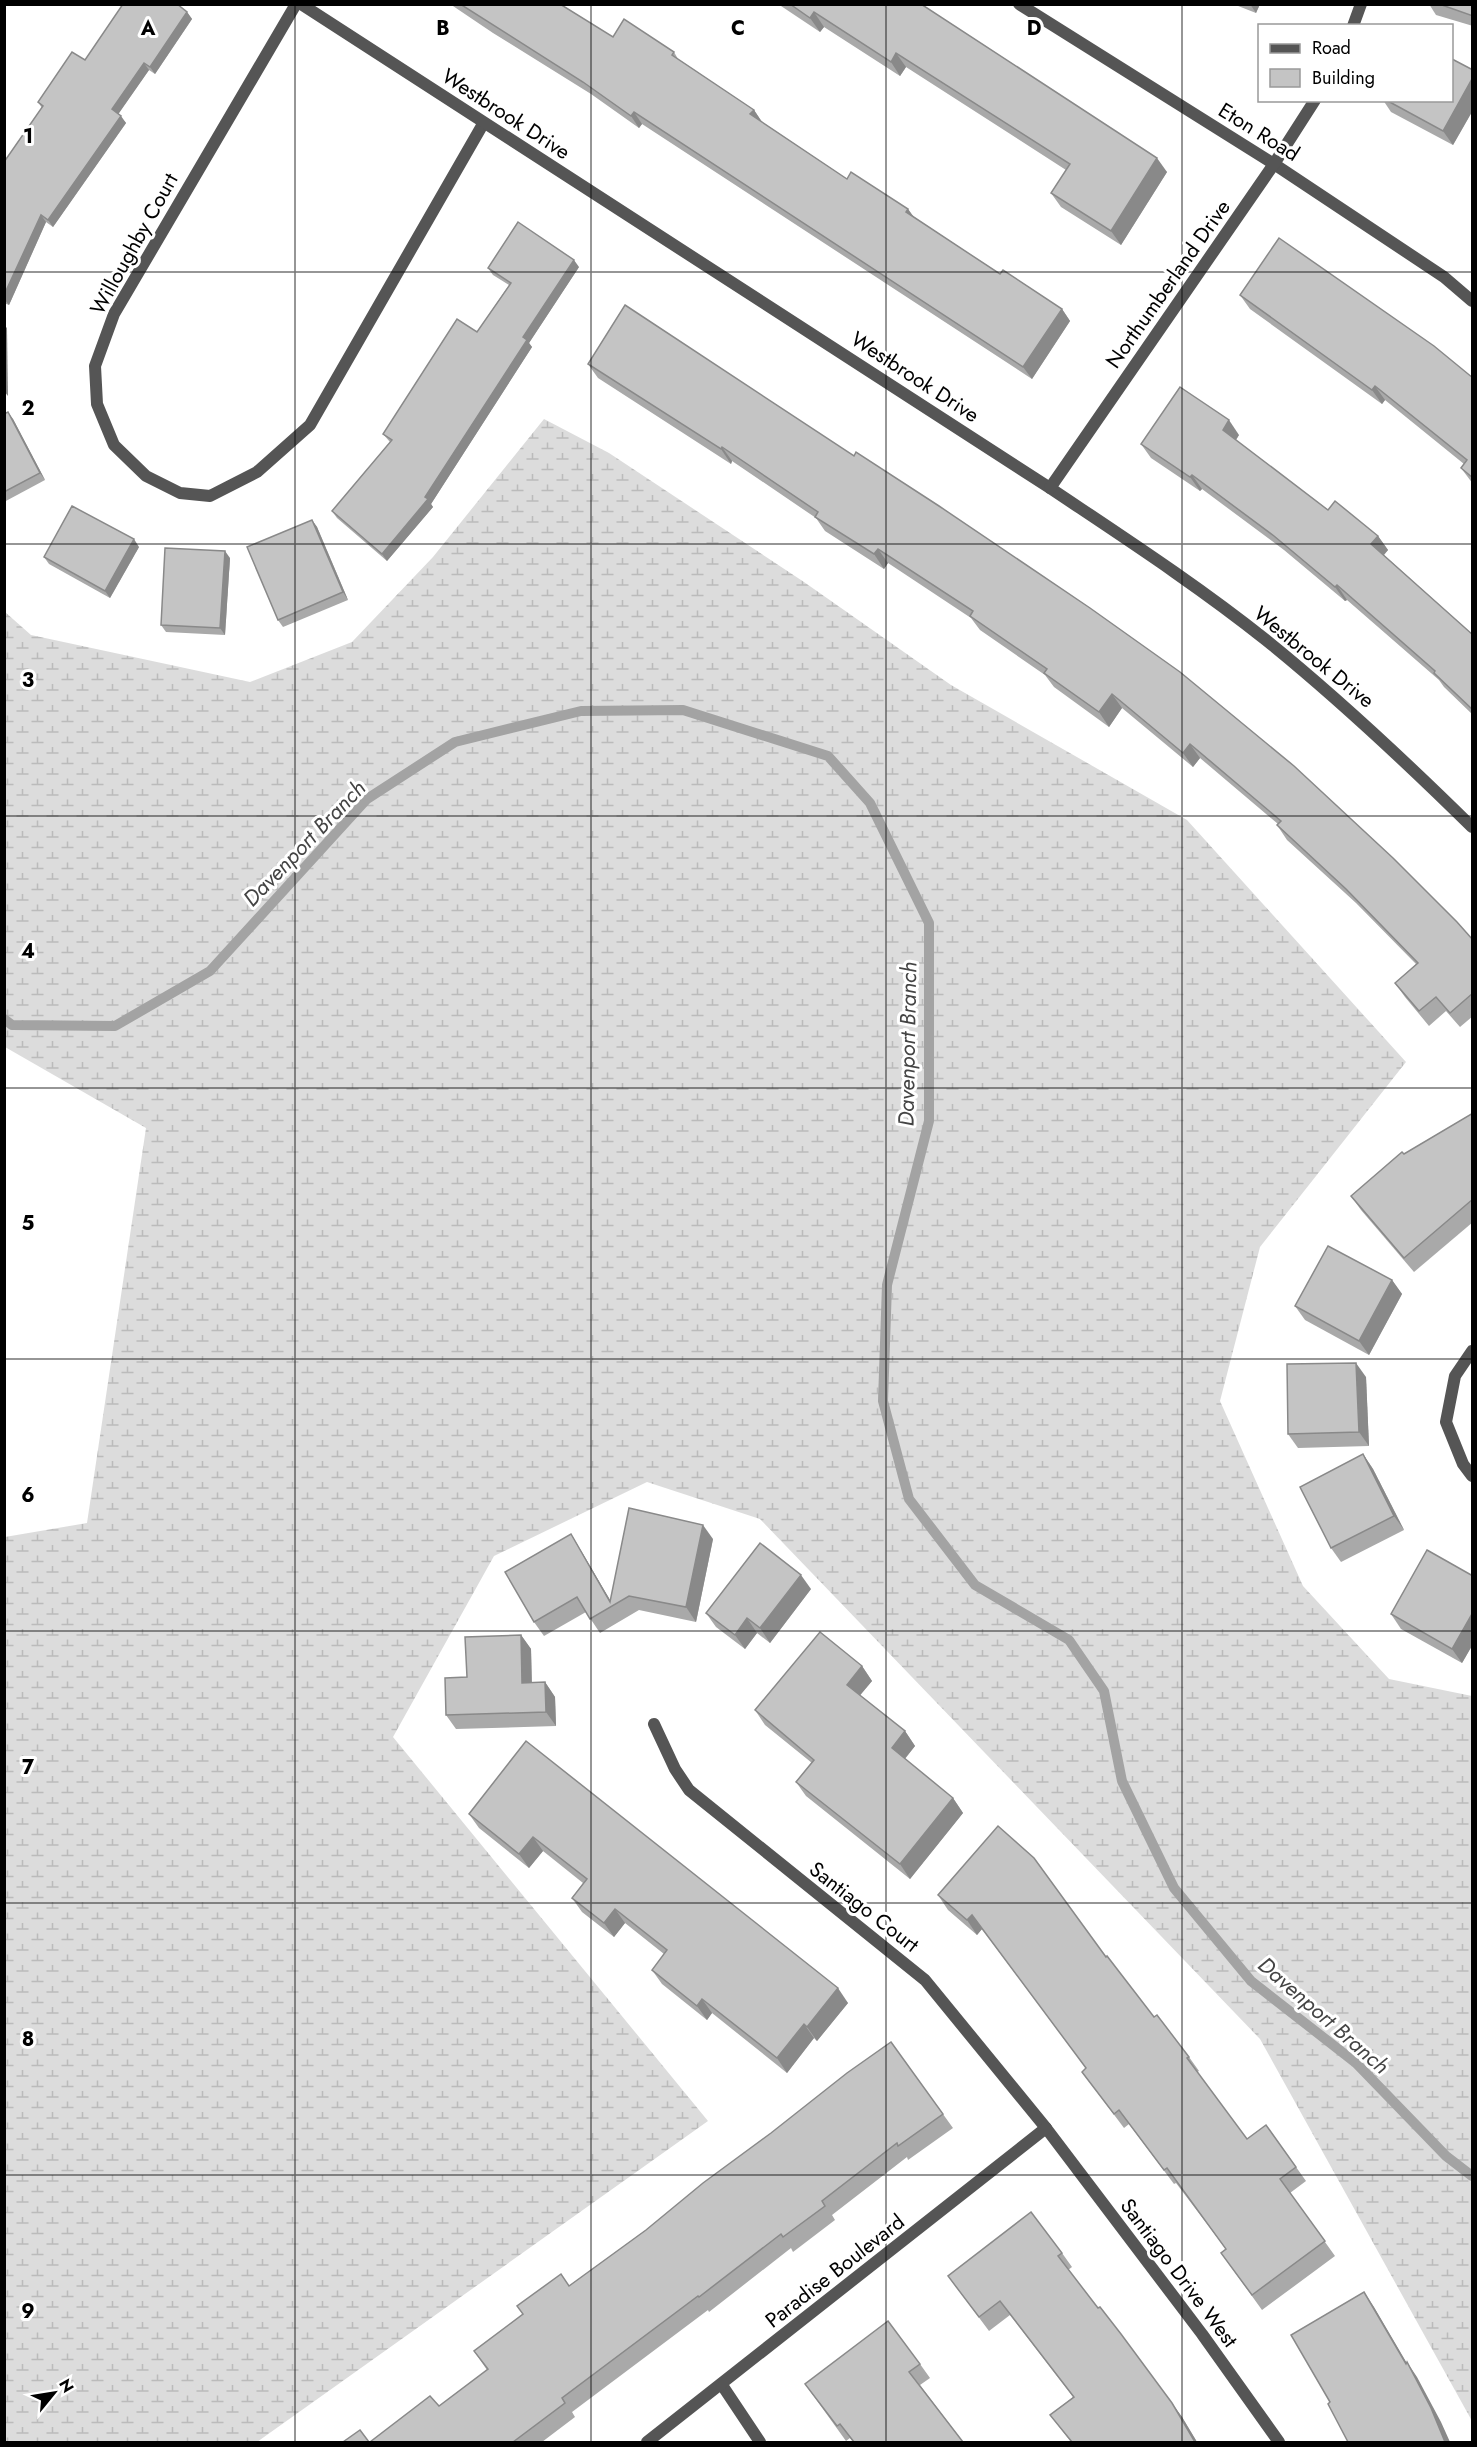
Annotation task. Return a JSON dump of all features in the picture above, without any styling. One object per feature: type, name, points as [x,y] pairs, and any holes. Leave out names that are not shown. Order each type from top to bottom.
[{"type":"street","name":"Willoughby Court","points":[[296,4],[114,314],[95,366],[97,404],[114,445],[146,476],[180,493],[210,496],[256,472],[310,425],[483,124]]},
{"type":"street","name":"Westbrook Drive","points":[[301,4],[1166,565],[1266,640],[1376,733],[1473,827]]},
{"type":"street","name":"Eton Road","points":[[1019,4],[1274,164],[1444,277],[1473,301]]},
{"type":"street","points":[[1354,24],[1361,4]]},
{"type":"street","name":"Northumberland Drive","points":[[1050,488],[1274,164],[1314,102]]},
{"type":"street","points":[[1473,1351],[1455,1376],[1446,1422],[1463,1464],[1473,1476]]},
{"type":"street","name":"Santiago Court","points":[[654,1724],[675,1769],[689,1790],[925,1980],[1046,2128]]},
{"type":"street","name":"Paradise Boulevard","points":[[647,2442],[1046,2128]]},
{"type":"street","name":"Santiago Drive West","points":[[1046,2128],[1202,2334],[1279,2442]]},
{"type":"street","points":[[722,2385],[760,2442]]},
{"type":"green space","points":[[544,419],[609,453],[804,582],[951,685],[1187,820],[1406,1062],[1260,1247],[1220,1401],[1303,1586],[1389,1679],[1472,1696],[1472,2421],[1260,2039],[760,1519],[647,1482],[494,1556],[393,1737],[708,2121],[257,2442],[5,2442],[5,1537],[87,1523],[146,1128],[5,1047],[5,612],[31,635],[250,682],[352,642],[433,557]]},
{"type":"building","points":[[123,4],[177,4],[187,12],[150,67],[144,63],[112,109],[121,116],[48,220],[41,215],[4,295],[4,162],[43,106],[38,102],[72,52],[85,60]]},
{"type":"building","points":[[460,4],[560,4],[613,37],[624,19],[674,52],[672,55],[754,110],[750,114],[847,179],[851,172],[908,209],[906,212],[1000,274],[1003,270],[1062,309],[1023,367],[634,112],[631,116],[583,82]]},
{"type":"building","points":[[790,4],[921,4],[1157,158],[1111,231],[1051,193],[1070,164],[896,53],[891,62],[814,12],[810,18]]},
{"type":"building","points":[[1439,4],[1473,4],[1473,16]]},
{"type":"building","points":[[1453,60],[1473,70],[1473,77],[1443,131],[1390,102],[1453,102]]},
{"type":"building","points":[[518,222],[574,260],[523,337],[527,340],[425,497],[428,499],[382,554],[332,511],[392,440],[383,434],[457,319],[477,332],[511,283],[488,268]]},
{"type":"building","points":[[1279,238],[1434,346],[1473,378],[1473,478],[1461,468],[1467,460],[1375,386],[1372,390],[1240,295]]},
{"type":"building","points":[[625,305],[854,456],[856,452],[939,506],[1180,672],[1294,766],[1393,858],[1457,922],[1473,940],[1473,993],[1450,1013],[1436,997],[1419,1011],[1395,983],[1418,963],[1346,889],[1277,825],[1281,821],[1190,744],[1183,753],[1112,694],[1099,712],[1044,673],[1047,669],[970,616],[973,611],[878,549],[874,554],[815,517],[818,512],[722,447],[721,449],[588,364]]},
{"type":"building","points":[[1180,387],[1229,420],[1223,430],[1328,510],[1335,501],[1378,536],[1371,544],[1473,635],[1473,710],[1434,673],[1435,671],[1337,585],[1335,587],[1274,536],[1192,475],[1190,477],[1141,444]]},
{"type":"building","points":[[8,412],[40,473],[4,492],[4,414]]},
{"type":"building","points":[[72,506],[134,539],[105,591],[44,557]]},
{"type":"building","points":[[312,520],[343,592],[278,620],[247,547]]},
{"type":"building","points":[[165,548],[225,551],[220,628],[161,625]]},
{"type":"building","points":[[1473,1113],[1473,1199],[1404,1258],[1351,1196],[1402,1152],[1404,1154]]},
{"type":"building","points":[[1328,1246],[1392,1280],[1359,1341],[1295,1306]]},
{"type":"building","points":[[1356,1363],[1359,1432],[1288,1434],[1287,1364]]},
{"type":"building","points":[[1363,1454],[1394,1516],[1331,1548],[1300,1487]]},
{"type":"building","points":[[629,1508],[703,1525],[686,1607],[629,1596],[590,1619],[577,1597],[534,1622],[505,1572],[571,1534],[610,1602]]},
{"type":"building","points":[[760,1543],[801,1575],[760,1628],[747,1618],[735,1635],[706,1613]]},
{"type":"building","points":[[1427,1550],[1473,1576],[1473,1612],[1452,1649],[1391,1614]]},
{"type":"building","points":[[820,1632],[862,1666],[847,1685],[905,1731],[892,1748],[953,1798],[900,1864],[796,1782],[814,1760],[755,1710]]},
{"type":"building","points":[[521,1635],[522,1683],[545,1682],[546,1712],[446,1715],[445,1678],[467,1677],[465,1637]]},
{"type":"building","points":[[526,1741],[838,1988],[807,2027],[804,2024],[777,2058],[702,1999],[697,2006],[652,1970],[667,1950],[615,1909],[604,1923],[572,1898],[587,1879],[533,1837],[519,1854],[469,1814]]},
{"type":"building","points":[[998,1826],[1034,1858],[1106,1957],[1154,2017],[1157,2015],[1189,2057],[1187,2058],[1247,2139],[1266,2125],[1296,2167],[1280,2179],[1325,2241],[1252,2295],[1221,2253],[1226,2249],[1167,2168],[1164,2170],[1119,2110],[1114,2114],[1082,2072],[1086,2068],[972,1915],[967,1920],[938,1895]]},
{"type":"building","points":[[891,2042],[943,2114],[898,2146],[897,2143],[822,2201],[825,2206],[783,2237],[781,2234],[562,2398],[565,2403],[513,2442],[370,2442],[430,2396],[439,2406],[488,2369],[474,2351],[523,2314],[517,2306],[561,2274],[569,2286],[646,2230],[703,2183]]},
{"type":"building","points":[[1031,2212],[1062,2253],[1058,2256],[1121,2334],[1172,2403],[1195,2442],[1072,2442],[1050,2415],[1074,2397],[1000,2301],[979,2317],[948,2276]]},
{"type":"building","points":[[1364,2292],[1406,2364],[1407,2362],[1431,2408],[1445,2442],[1348,2442],[1328,2404],[1330,2402],[1291,2335]]},
{"type":"building","points":[[888,2321],[920,2364],[909,2372],[963,2442],[854,2442],[840,2424],[837,2426],[805,2384]]},
{"type":"building","points":[[360,2430],[369,2442],[343,2442]]},
{"type":"waterway","name":"Davenport Branch","points":[[4,1019],[12,1025],[115,1026],[210,971],[367,799],[455,742],[581,711],[683,710],[828,756],[870,803],[929,923],[929,1121],[887,1285],[883,1401],[909,1499],[975,1585],[1069,1640],[1104,1691],[1122,1781],[1174,1888],[1251,1981],[1356,2063],[1446,2156],[1472,2176]]}]
